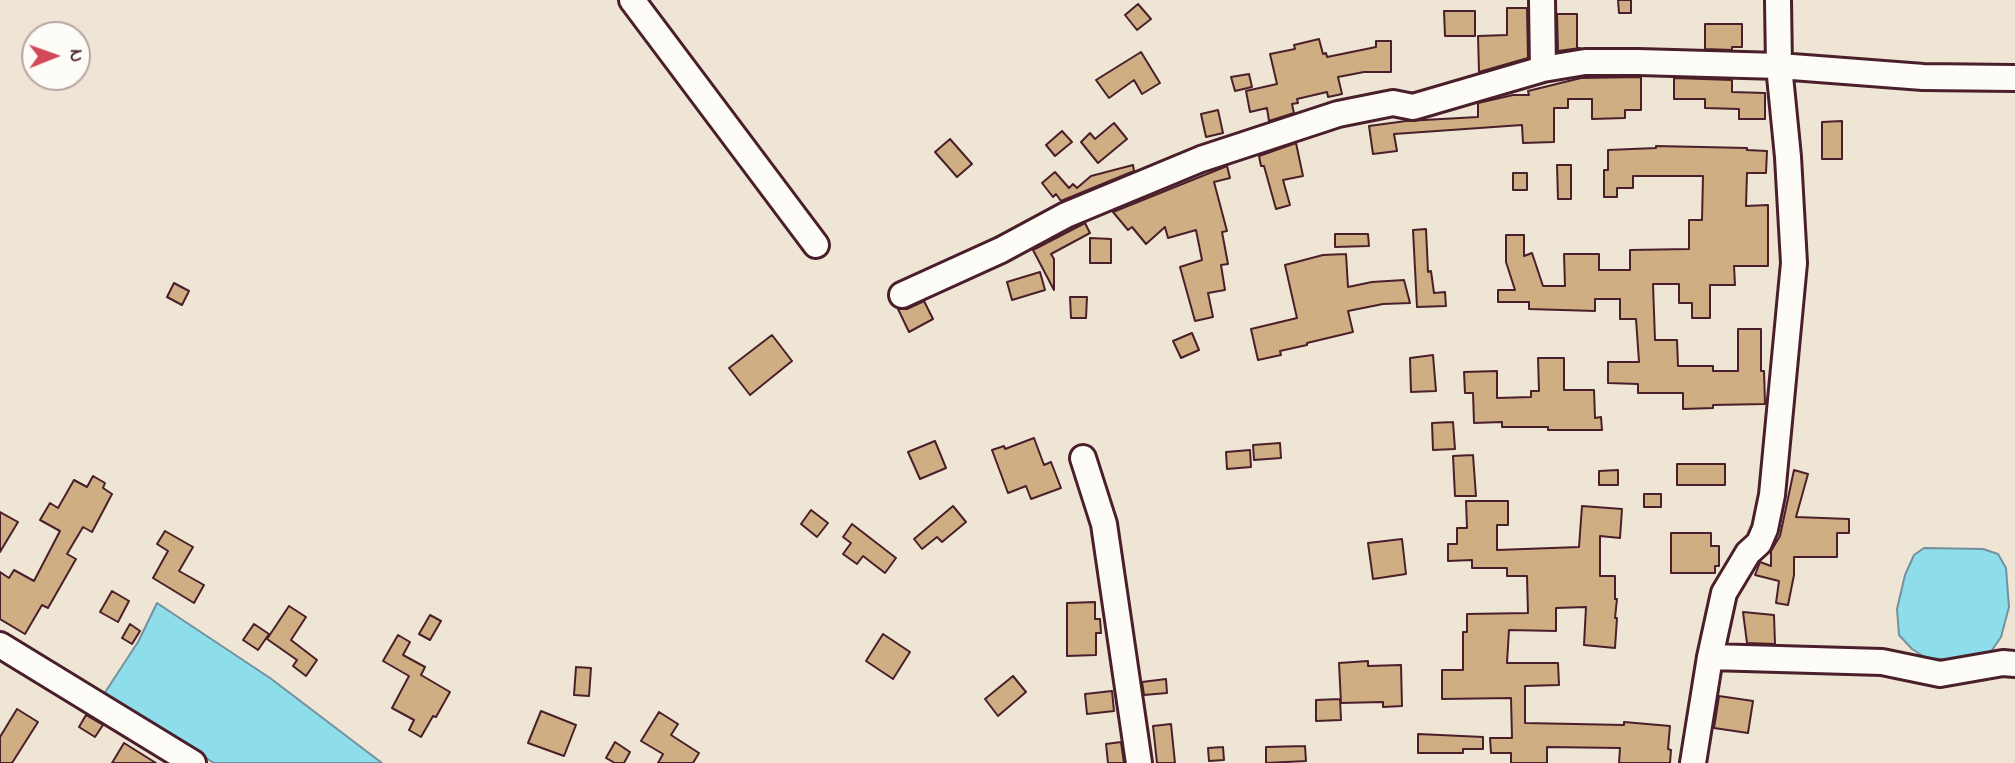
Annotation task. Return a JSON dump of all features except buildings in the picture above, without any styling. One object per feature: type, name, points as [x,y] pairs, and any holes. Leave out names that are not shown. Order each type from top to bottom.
[{"type":"street","points":[[632,0],[816,245]]},
{"type":"street","points":[[1542,0],[1544,69]]},
{"type":"street","points":[[1693,763],[1710,657],[1724,593],[1748,553],[1759,543],[1765,529],[1772,495],[1794,263],[1779,66],[1778,0]]},
{"type":"street","points":[[902,295],[1001,250],[1066,215],[1201,159],[1338,114],[1393,103],[1413,107],[1544,69],[1585,62],[1779,66],[1923,77],[2015,78]]},
{"type":"street","points":[[1083,457],[1104,524],[1139,763]]},
{"type":"street","points":[[0,645],[193,763]]},
{"type":"street","points":[[1710,657],[1882,662],[1940,674],[2003,663],[2015,664]]},
{"type":"water","points":[[1924,548],[1983,549],[1998,554],[2006,568],[2009,607],[2001,637],[1990,653],[1974,661],[1926,658],[1912,649],[1899,635],[1897,609],[1905,575],[1914,555]]},
{"type":"water","points":[[157,603],[270,678],[382,763],[214,763],[165,732],[100,700],[138,642]]}]
